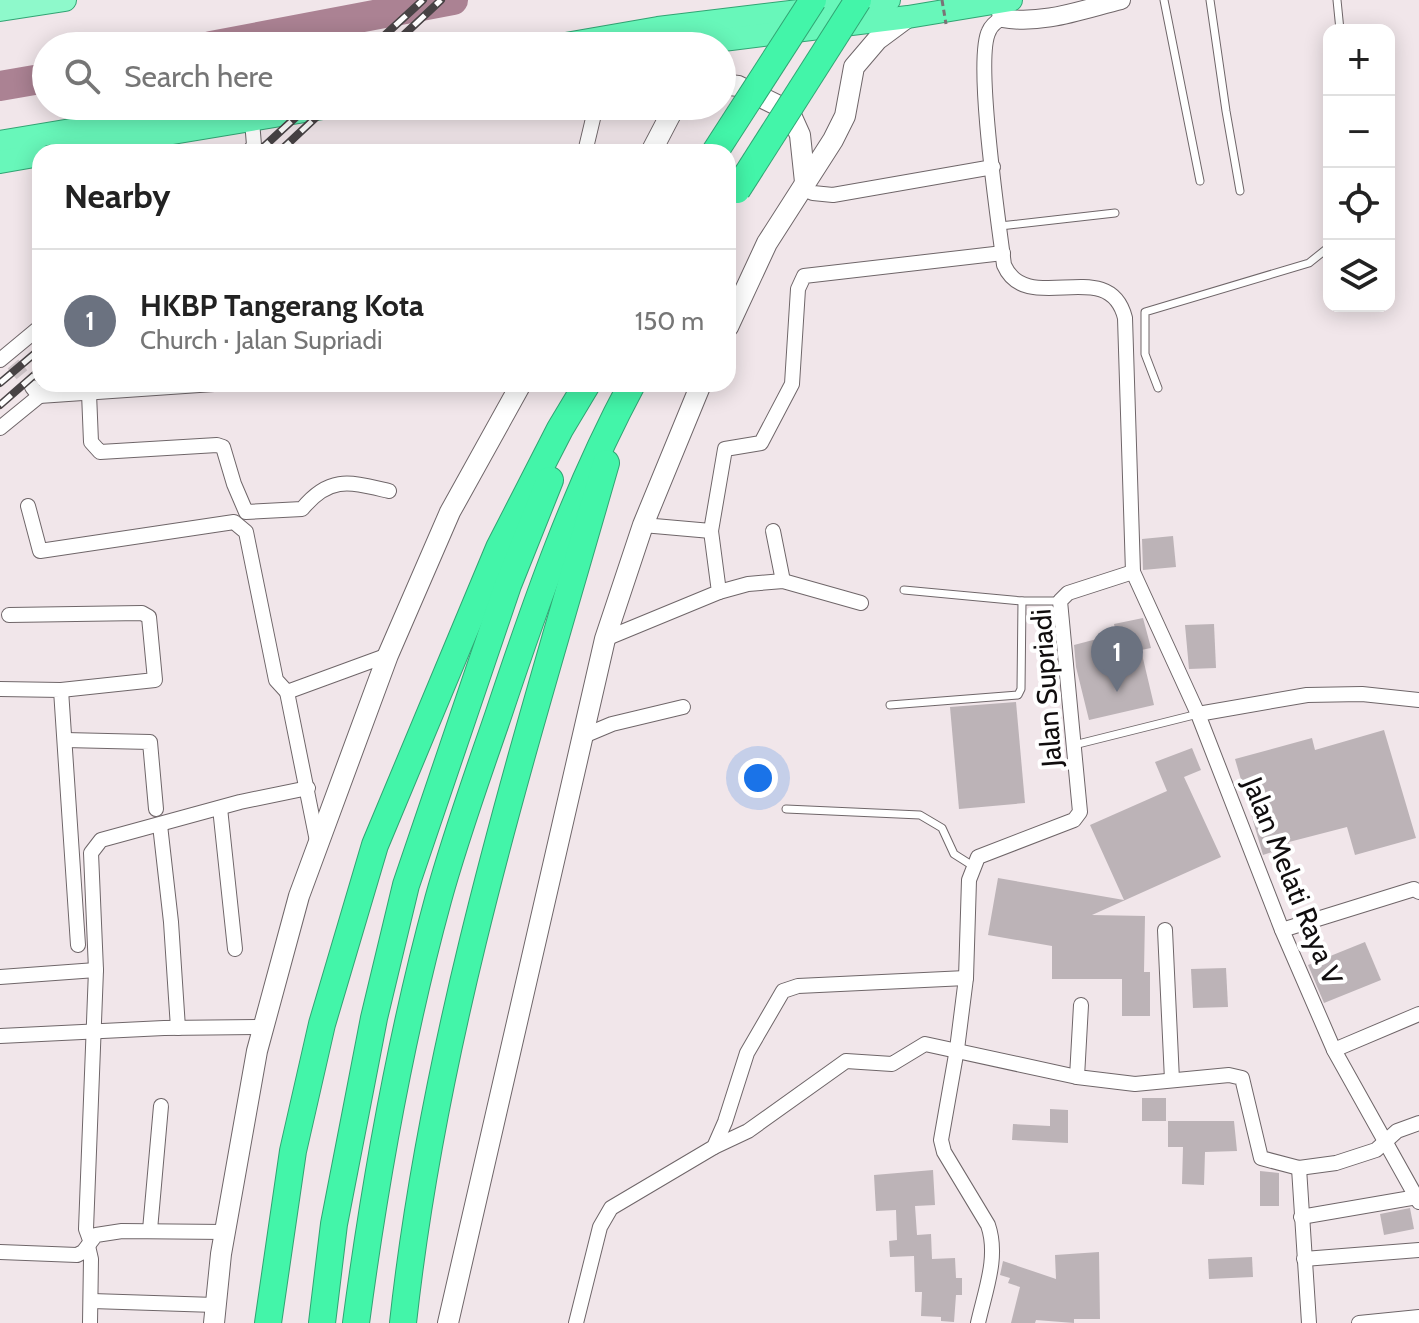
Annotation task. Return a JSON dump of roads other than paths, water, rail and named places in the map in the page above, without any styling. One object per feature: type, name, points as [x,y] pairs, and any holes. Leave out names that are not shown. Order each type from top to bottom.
[{"type":"highway","points":[[736,119],[813,0]]},
{"type":"highway","points":[[736,192],[858,0]]},
{"type":"highway","points":[[635,32],[889,0]]},
{"type":"highway","points":[[736,39],[1003,5]]},
{"type":"highway","points":[[0,142],[131,120]]},
{"type":"highway","points":[[120,144],[258,120]]},
{"type":"highway","points":[[720,144],[736,120]]},
{"type":"highway","points":[[0,162],[32,156]]},
{"type":"highway","points":[[268,1323],[293,1151],[322,1024],[375,845],[499,548],[560,429],[583,392]]},
{"type":"highway","points":[[322,1323],[334,1224],[374,1018],[415,853],[508,585],[585,392]]},
{"type":"highway","points":[[356,1323],[370,1218],[407,1022],[443,885],[550,563],[584,481],[628,392]]},
{"type":"highway","points":[[403,1323],[424,1167],[500,832],[628,392]]},
{"type":"main road","points":[[9,6],[65,0]]},
{"type":"main road","points":[[736,310],[767,243],[806,188],[845,116],[854,67],[877,40],[908,17]]},
{"type":"main road","points":[[736,86],[783,108],[791,115],[800,135],[806,188]]},
{"type":"main road","points":[[655,144],[668,120]]},
{"type":"main road","points":[[214,1314],[225,1232],[263,1027],[299,896],[388,655],[450,512],[517,392]]},
{"type":"main road","points":[[448,1323],[605,639],[643,525],[698,392]]},
{"type":"street","points":[[1121,0],[1055,17],[1021,21],[1003,5],[986,40],[985,88],[1003,253],[1009,275],[1031,288],[1103,290],[1116,297],[1122,307],[1125,318],[1133,572]]},
{"type":"street","points":[[587,144],[593,120]]},
{"type":"street","points":[[252,121],[254,144]]},
{"type":"street","points":[[806,188],[833,195],[993,167]]},
{"type":"street","points":[[719,592],[711,531],[725,449],[761,443],[792,384],[798,289],[804,276],[1003,253]]},
{"type":"street","points":[[5,356],[32,334]]},
{"type":"street","points":[[0,428],[36,392],[103,392]]},
{"type":"street","points":[[89,393],[91,442],[94,448],[100,452],[223,447],[246,512],[302,509],[314,494],[333,484],[351,482],[389,491]]},
{"type":"street","points":[[28,506],[40,551],[234,522],[241,526],[246,532],[276,680],[287,692],[318,841]]},
{"type":"street","points":[[643,525],[711,531]]},
{"type":"street","points":[[773,531],[783,581]]},
{"type":"street","name":"Jalan Supriadi","points":[[973,866],[978,857],[1074,820],[1080,812],[1060,601],[1068,593],[1133,572]]},
{"type":"street","name":"Jalan Melati Raya V","points":[[1133,572],[1198,714],[1282,930],[1334,1050],[1418,1199]]},
{"type":"street","points":[[605,639],[719,592],[748,584],[783,581],[861,603]]},
{"type":"street","points":[[0,689],[61,690],[155,680],[149,617],[142,613],[9,615]]},
{"type":"street","points":[[287,692],[388,655]]},
{"type":"street","points":[[61,690],[78,945]]},
{"type":"street","points":[[1198,714],[1307,695],[1362,694],[1419,700]]},
{"type":"street","points":[[581,737],[612,724],[683,707]]},
{"type":"street","points":[[65,740],[150,742],[156,809]]},
{"type":"street","points":[[90,1323],[91,1259],[86,1229],[96,970],[91,853],[101,840],[308,788]]},
{"type":"street","points":[[220,808],[235,949]]},
{"type":"street","points":[[160,825],[178,1028]]},
{"type":"street","points":[[973,866],[968,892],[966,978],[941,1140],[944,1152],[991,1234],[993,1259],[978,1323]]},
{"type":"street","points":[[1282,930],[1414,889],[1419,892]]},
{"type":"street","points":[[1165,930],[1172,1080]]},
{"type":"street","points":[[0,977],[96,970]]},
{"type":"street","points":[[714,1147],[747,1053],[783,991],[798,986],[966,978]]},
{"type":"street","points":[[1077,1077],[1081,1005]]},
{"type":"street","points":[[1334,1050],[1419,1014]]},
{"type":"street","points":[[0,1036],[263,1027]]},
{"type":"street","points":[[576,1323],[600,1227],[606,1215],[620,1203],[714,1147],[748,1131],[846,1061],[892,1064],[925,1044],[1077,1077],[1135,1084],[1229,1075],[1242,1078],[1261,1158],[1299,1168],[1355,1158],[1376,1150],[1397,1131],[1419,1123]]},
{"type":"street","points":[[150,1230],[161,1106]]},
{"type":"street","points":[[1299,1168],[1309,1323]]},
{"type":"street","points":[[1301,1217],[1418,1199]]},
{"type":"street","points":[[0,1252],[77,1255],[104,1232],[225,1232]]},
{"type":"street","points":[[1304,1259],[1419,1250]]},
{"type":"street","points":[[92,1301],[214,1314]]},
{"type":"street","points":[[1359,1323],[1419,1317]]},
{"type":"lane","points":[[1164,0],[1200,181]]},
{"type":"lane","points":[[1210,0],[1240,191]]},
{"type":"lane","points":[[1337,0],[1339,24]]},
{"type":"lane","points":[[1000,226],[1115,213]]},
{"type":"lane","points":[[1158,388],[1145,354],[1145,312],[1309,263],[1323,252]]},
{"type":"lane","points":[[904,590],[1022,601],[1060,601]]},
{"type":"lane","points":[[890,705],[1009,696],[1020,692],[1022,601]]},
{"type":"lane","points":[[1074,745],[1198,714]]},
{"type":"lane","points":[[786,809],[920,815],[942,828],[954,854],[973,866]]},
{"type":"waterway","points":[[285,32],[453,0]]},
{"type":"waterway","points":[[0,86],[32,80]]},
{"type":"tunnel","points":[[13,364],[32,387]]},
{"type":"railway","points":[[388,32],[423,0]]},
{"type":"railway","points":[[407,32],[441,0]]},
{"type":"railway","points":[[267,144],[293,120]]},
{"type":"railway","points":[[288,144],[313,120]]},
{"type":"railway","points":[[0,383],[32,356]]},
{"type":"railway","points":[[0,405],[32,377]]},
{"type":"place","name":"HKBP Tangerang Kota","points":[[1117,692]]}]
